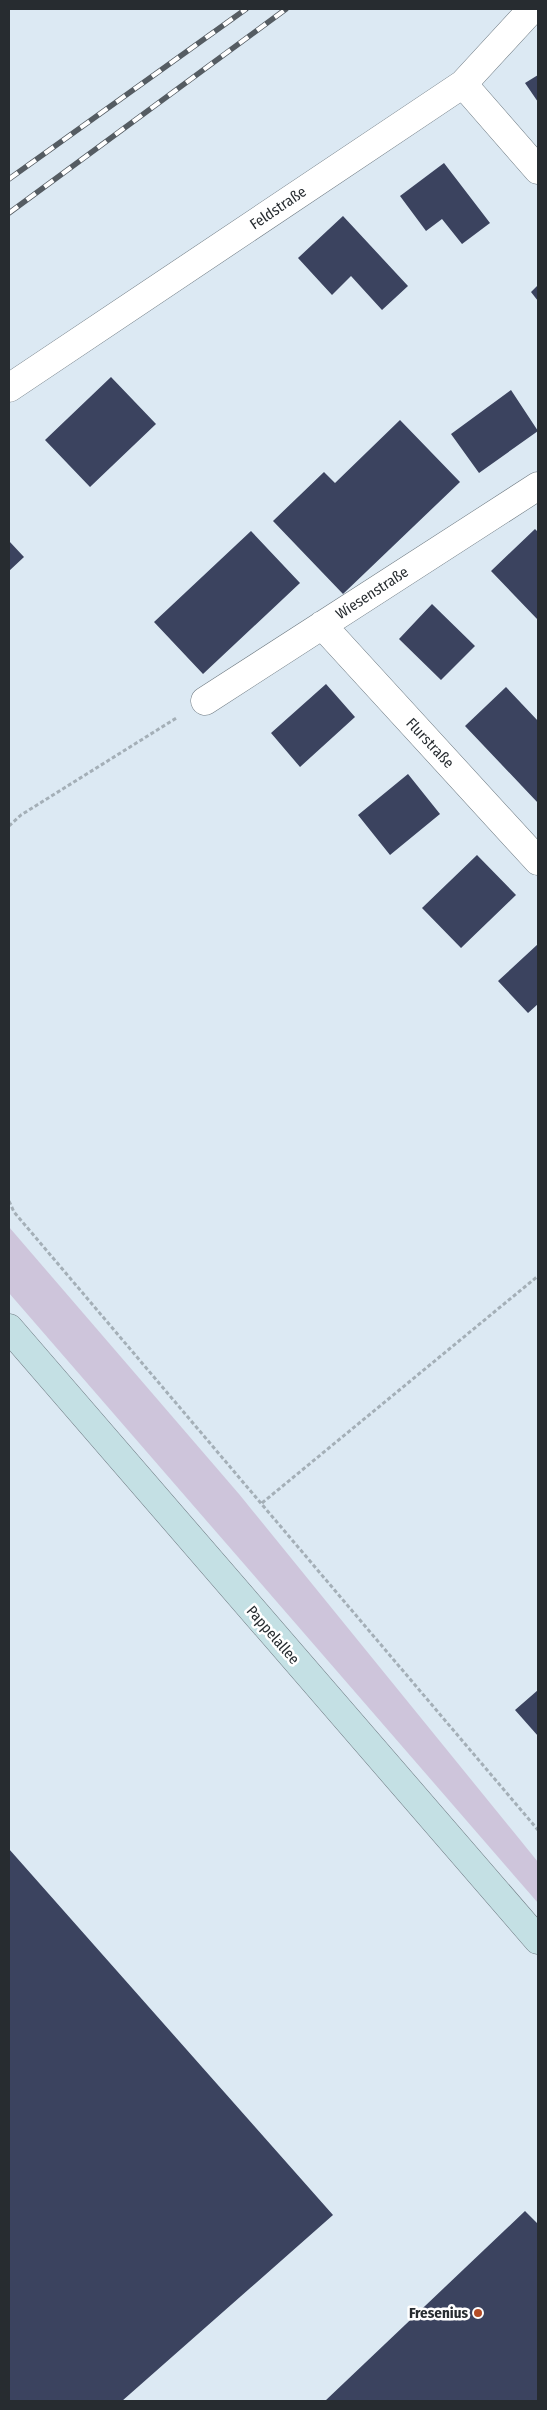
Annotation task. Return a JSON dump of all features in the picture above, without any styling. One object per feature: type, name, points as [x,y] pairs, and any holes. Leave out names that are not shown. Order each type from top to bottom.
[{"type":"street","name":"Feldstraße","points":[[9,388],[463,84],[532,9]]},
{"type":"street","points":[[463,84],[538,170]]},
{"type":"street","name":"Wiesenstraße","points":[[205,701],[538,486]]},
{"type":"street","name":"Flurstraße","points":[[322,625],[538,860]]},
{"type":"street","name":"Pappelallee","points":[[9,1328],[538,1940]]},
{"type":"path","points":[[9,826],[21,815],[205,701]]},
{"type":"path","points":[[9,1201],[14,1212],[538,1830]]},
{"type":"path","points":[[262,1503],[538,1276]]},
{"type":"shaded area","points":[[9,1227],[239,1494],[538,1862],[538,1903],[9,1293]]},
{"type":"building","points":[[538,75],[538,102],[525,83]]},
{"type":"building","points":[[444,163],[490,223],[462,244],[442,219],[426,231],[400,196]]},
{"type":"building","points":[[343,216],[408,286],[382,310],[351,276],[332,295],[298,258]]},
{"type":"building","points":[[538,285],[538,301],[531,292]]},
{"type":"building","points":[[111,377],[156,424],[90,487],[45,440]]},
{"type":"building","points":[[511,390],[538,431],[479,473],[451,434]]},
{"type":"building","points":[[400,420],[460,482],[343,594],[273,521],[324,472],[335,483]]},
{"type":"building","points":[[535,529],[538,532],[538,620],[491,571]]},
{"type":"building","points":[[251,531],[300,583],[203,674],[154,622]]},
{"type":"building","points":[[9,541],[24,557],[9,571]]},
{"type":"building","points":[[432,604],[475,646],[441,680],[399,639]]},
{"type":"building","points":[[326,684],[355,717],[300,767],[271,733]]},
{"type":"building","points":[[506,687],[538,721],[538,803],[465,726]]},
{"type":"building","points":[[408,774],[440,814],[390,855],[358,815]]},
{"type":"building","points":[[477,855],[516,895],[461,948],[422,908]]},
{"type":"building","points":[[538,944],[538,1004],[528,1013],[498,981]]},
{"type":"building","points":[[538,1690],[538,1736],[515,1710]]},
{"type":"building","points":[[9,1849],[333,2215],[122,2401],[9,2401]]},
{"type":"building","name":"Fresenius","points":[[525,2211],[538,2224],[538,2401],[325,2401]]},
{"type":"railway","points":[[9,179],[246,9]]},
{"type":"railway","points":[[9,213],[286,9]]},
{"type":"place","name":"Fresenius","points":[[478,2313]]}]
